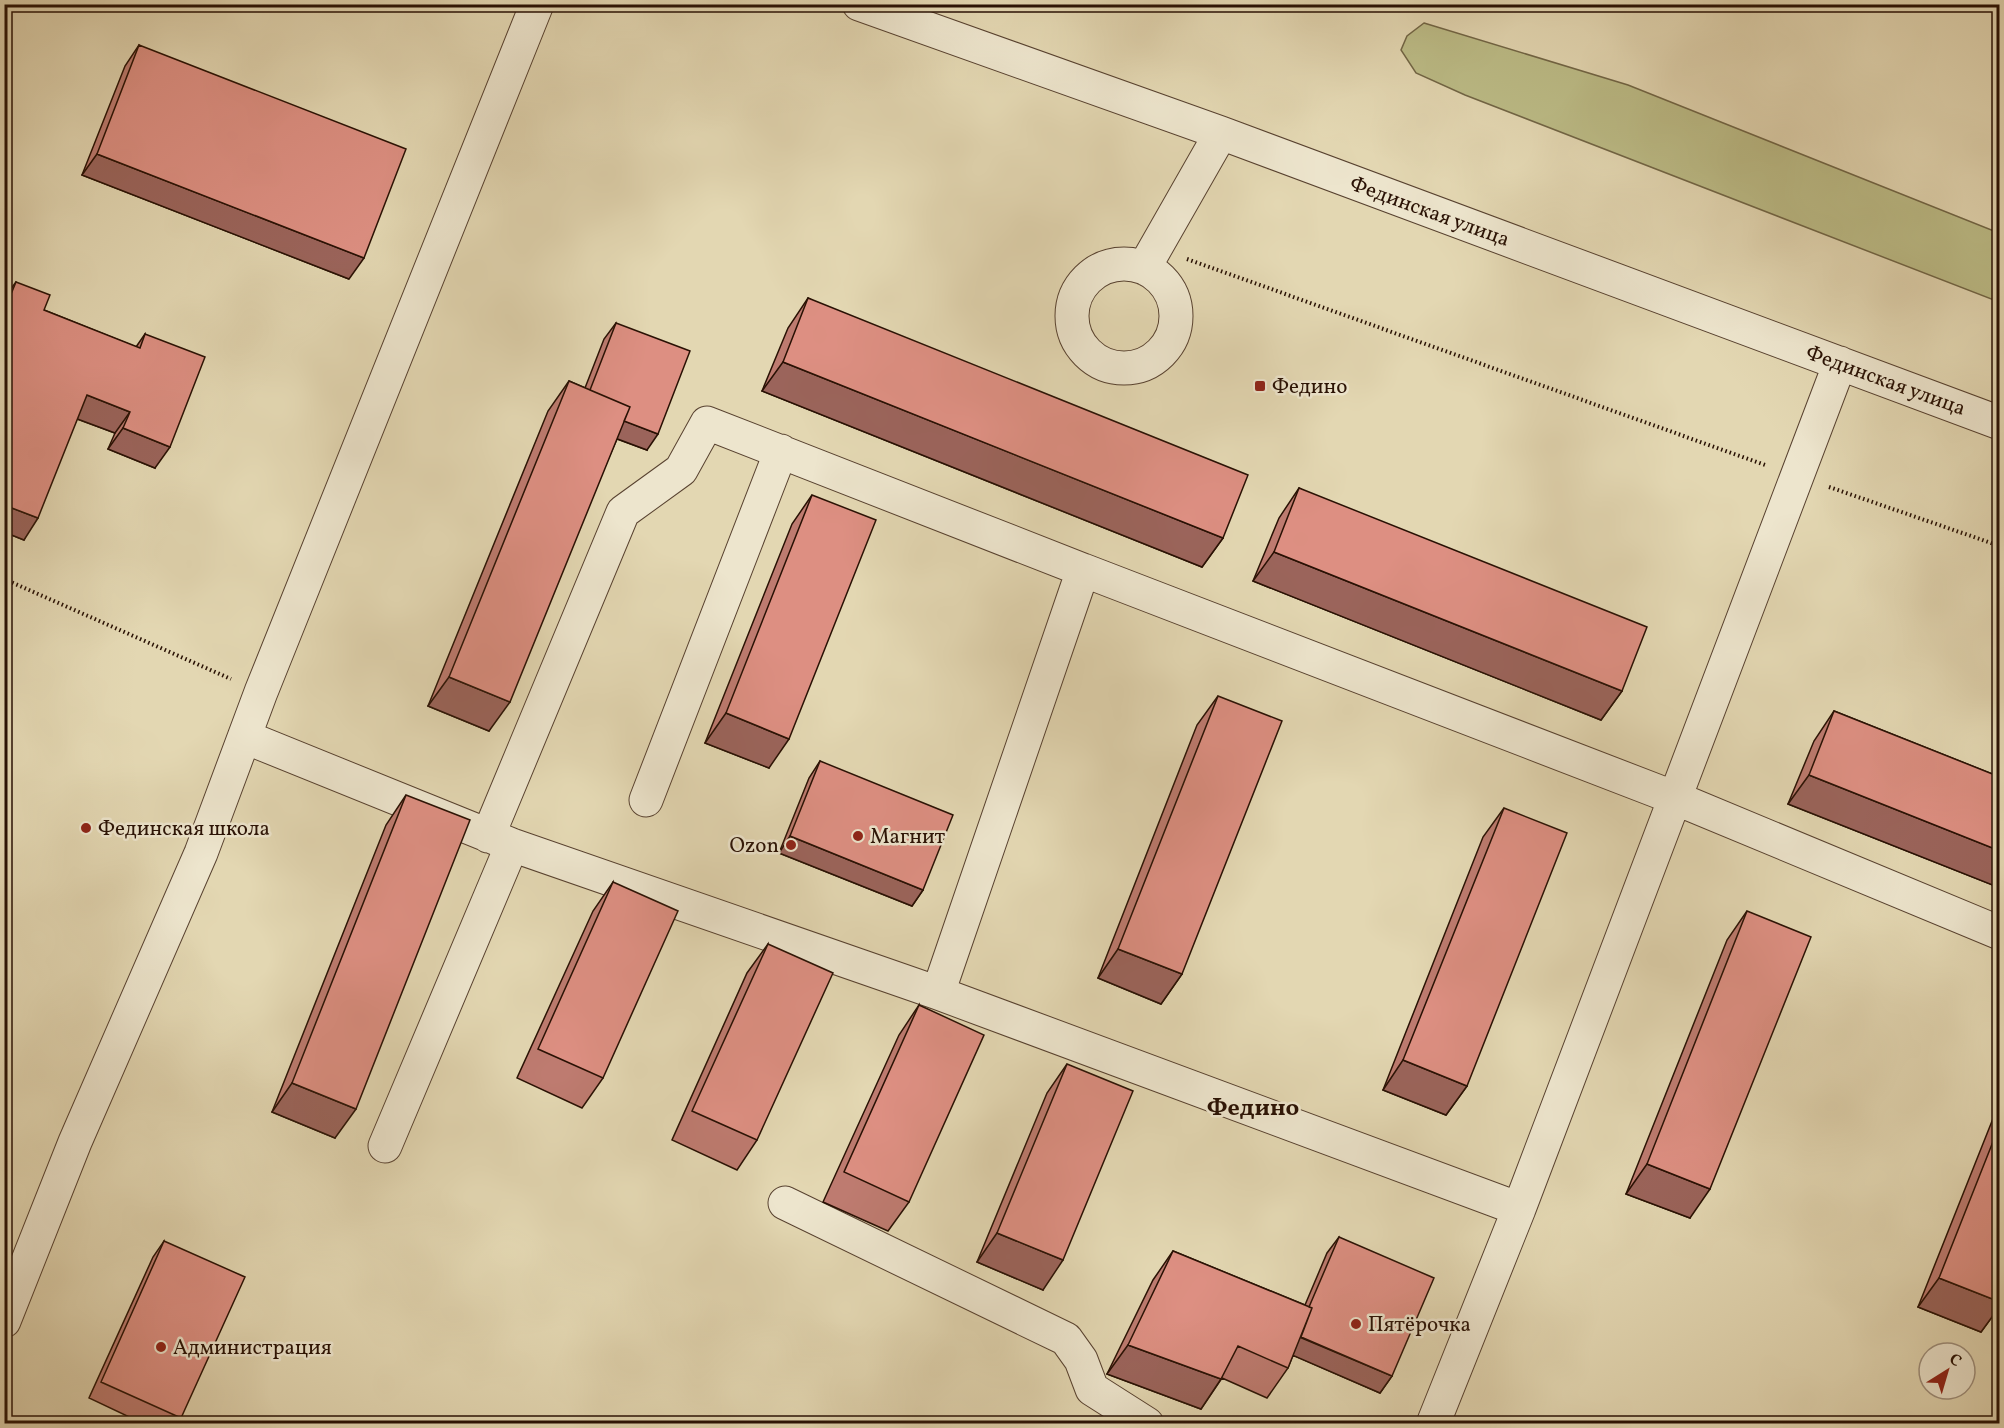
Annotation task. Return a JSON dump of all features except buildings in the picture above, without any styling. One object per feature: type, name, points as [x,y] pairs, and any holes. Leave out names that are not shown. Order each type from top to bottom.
[{"type":"street","points":[[4,1321],[75,1142],[201,853],[261,692],[537,4]]},
{"type":"street","name":"Фединская улица","points":[[859,4],[1221,133],[2000,423]]},
{"type":"street","points":[[1149,258],[1221,133]]},
{"type":"street","points":[[1433,1424],[1519,1209],[1840,363]]},
{"type":"street","points":[[385,1146],[623,512],[681,470],[707,423],[1675,798],[2000,933]]},
{"type":"street","points":[[646,800],[781,451]]},
{"type":"street","points":[[938,993],[1083,570]]},
{"type":"street","points":[[245,737],[500,841],[938,993],[1519,1209]]},
{"type":"street","points":[[784,1203],[1066,1339],[1081,1360],[1092,1389],[1147,1424]]},
{"type":"path","points":[[1149,258],[2000,546]]},
{"type":"path","points":[[4,579],[261,692]]},
{"type":"green space","points":[[1424,23],[1628,85],[1999,233],[1999,302],[1465,95],[1416,73],[1401,50],[1407,36]]},
{"type":"place","name":"Федино","points":[[1260,386]]},
{"type":"place","name":"Фединская школа","points":[[86,828]]},
{"type":"place","name":"Магнит","points":[[858,836]]},
{"type":"place","name":"Ozon","points":[[791,845]]},
{"type":"place","name":"Пятёрочка","points":[[1356,1324]]},
{"type":"place","name":"Администрация","points":[[161,1347]]},
{"type":"district","name":"Федино","points":[[1253,1107]]}]
